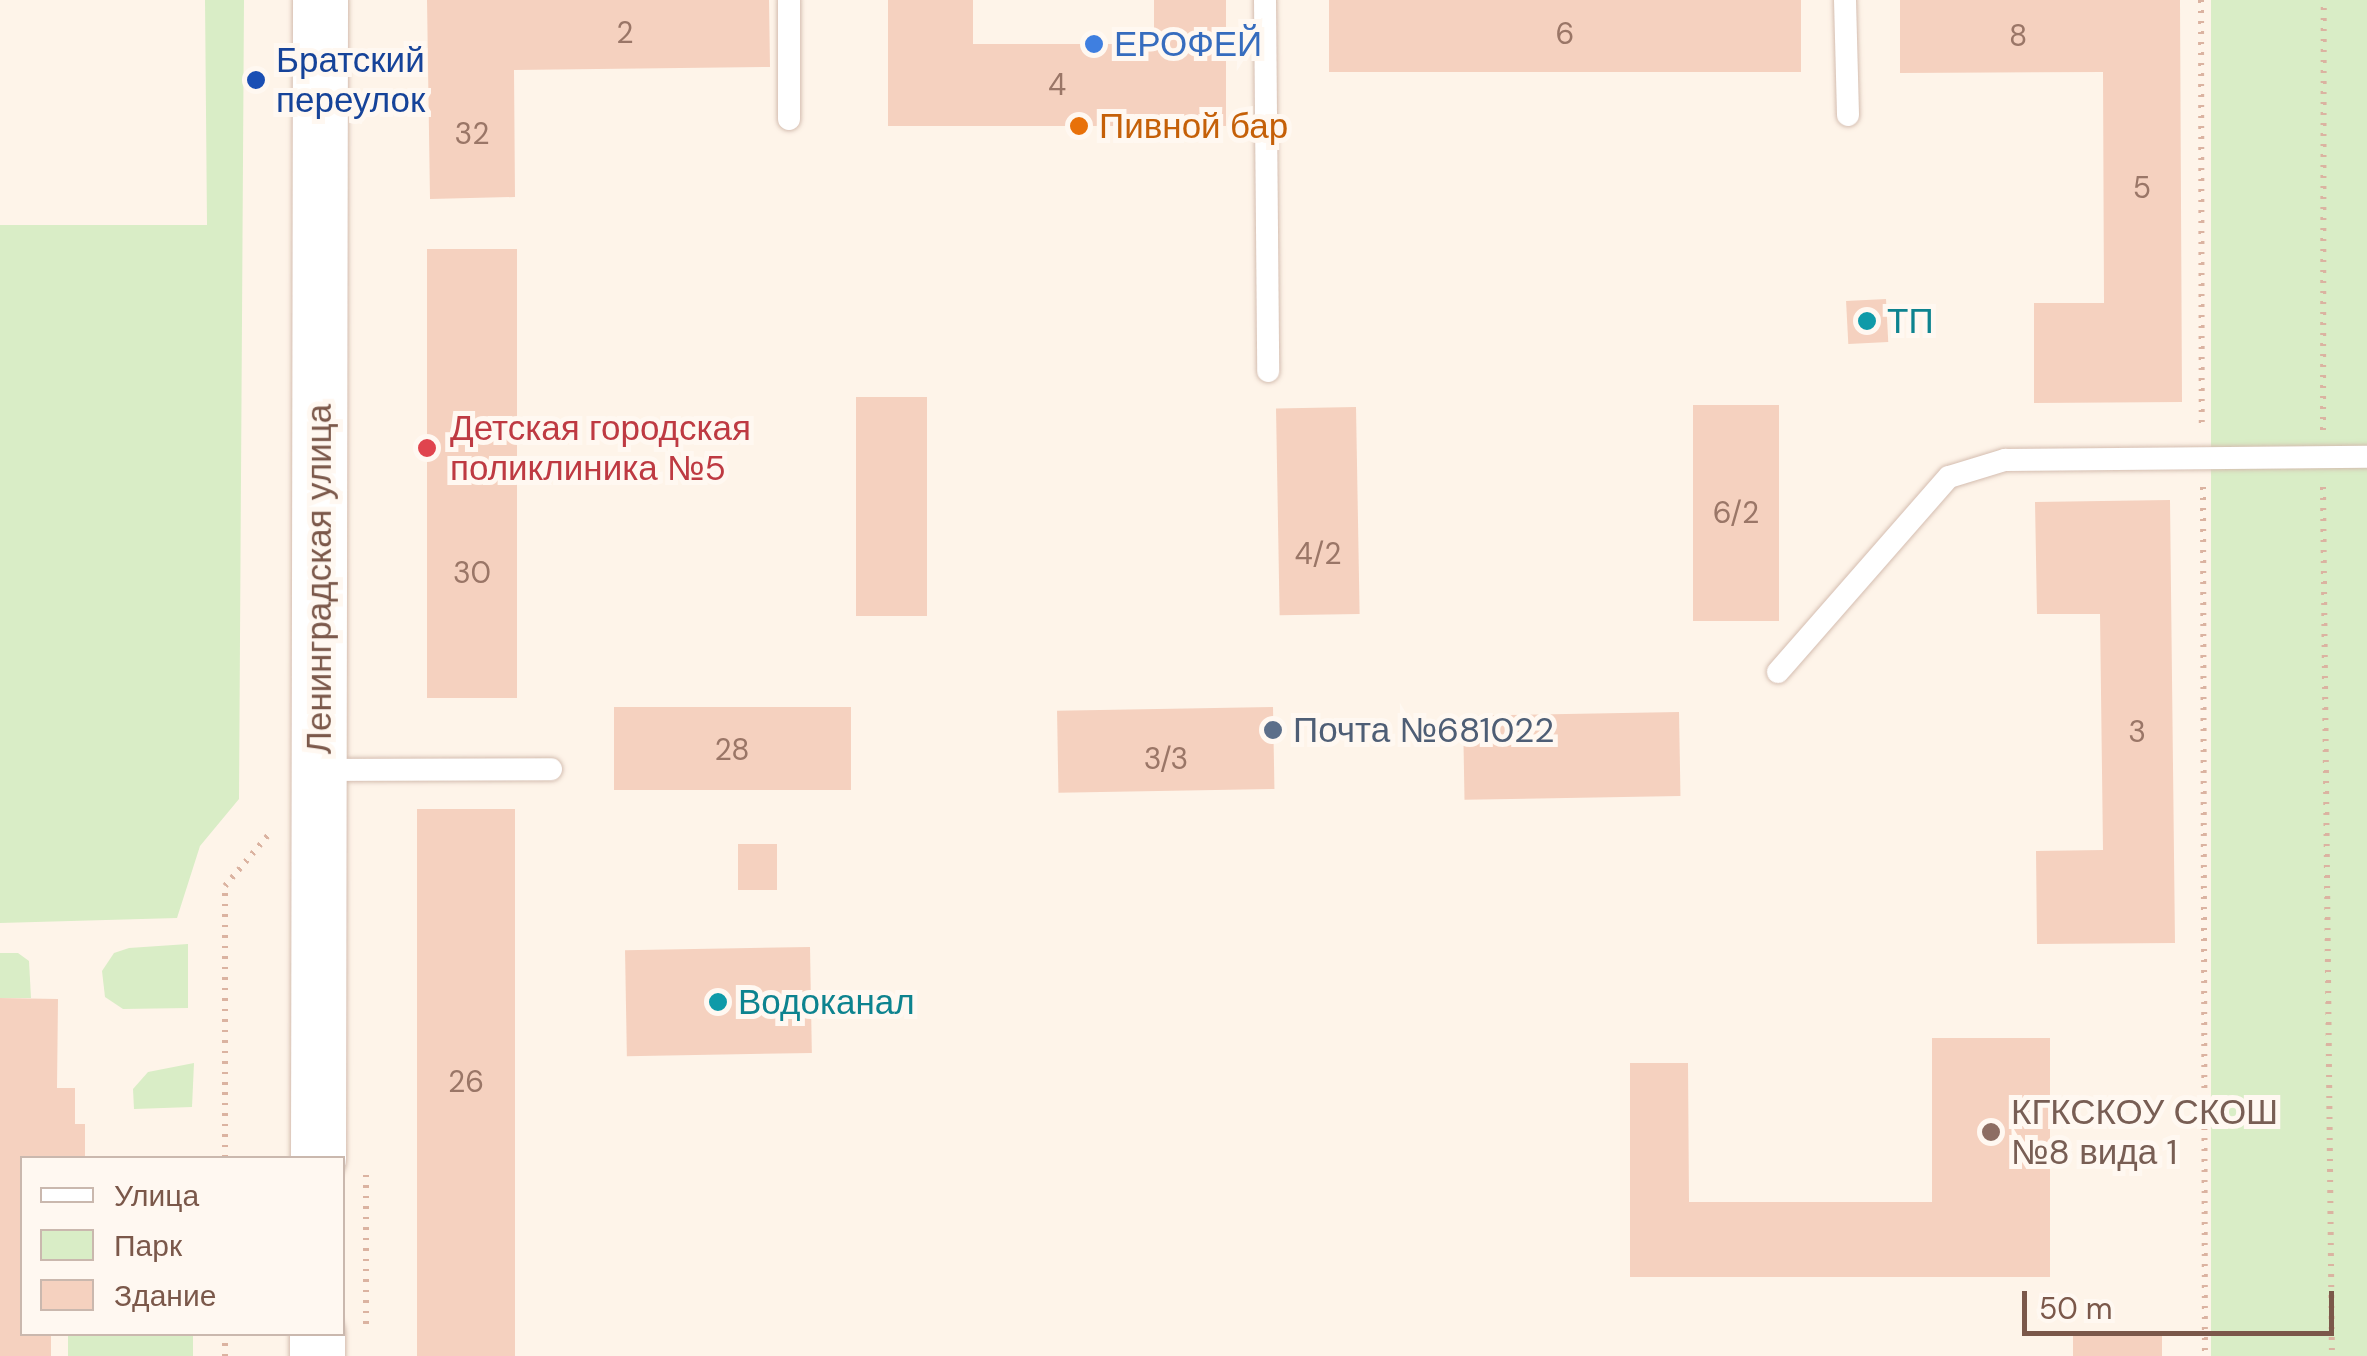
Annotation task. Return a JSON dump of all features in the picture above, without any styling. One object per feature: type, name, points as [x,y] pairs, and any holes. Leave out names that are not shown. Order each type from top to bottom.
[{"type":"main road","name":"Ленинградская улица","points":[[318,1156],[320,0]]},
{"type":"lane","points":[[789,0],[789,119]]},
{"type":"lane","points":[[1266,0],[1268,371]]},
{"type":"lane","points":[[1845,0],[1848,115]]},
{"type":"lane","points":[[1778,672],[1949,477],[2005,460],[2367,457]]},
{"type":"lane","points":[[318,770],[551,769]]},
{"type":"path","points":[[2201,0],[2206,1356]]},
{"type":"path","points":[[2324,0],[2323,457],[2332,1356]]},
{"type":"path","points":[[225,1156],[225,886],[280,822]]},
{"type":"green space","points":[[205,0],[244,0],[239,799],[200,846],[177,918],[0,923],[0,225],[207,225]]},
{"type":"green space","points":[[2211,0],[2367,0],[2367,1356],[2211,1356]]},
{"type":"green space","points":[[188,944],[188,1008],[123,1009],[105,997],[102,971],[114,953],[129,948]]},
{"type":"green space","points":[[0,953],[18,953],[29,961],[31,998],[0,998]]},
{"type":"green space","points":[[194,1063],[192,1107],[134,1109],[133,1089],[148,1072]]},
{"type":"green space","points":[[68,1336],[193,1336],[193,1356],[68,1356]]},
{"type":"building","points":[[427,0],[769,0],[770,67],[514,70],[515,197],[430,199]]},
{"type":"building","points":[[888,0],[973,0],[973,44],[1154,44],[1154,0],[1226,0],[1226,126],[888,126]]},
{"type":"building","points":[[1329,0],[1801,0],[1801,72],[1329,72]]},
{"type":"building","points":[[1900,0],[2180,0],[2182,402],[2034,403],[2034,303],[2104,303],[2103,72],[1900,73]]},
{"type":"building","points":[[427,249],[517,249],[517,698],[427,698]]},
{"type":"building","name":"ТП","points":[[1886,299],[1888,342],[1848,344],[1846,301]]},
{"type":"building","points":[[856,397],[927,397],[927,616],[856,616]]},
{"type":"building","points":[[1693,405],[1779,405],[1779,621],[1693,621]]},
{"type":"building","points":[[1356,407],[1360,614],[1280,615],[1276,408]]},
{"type":"building","points":[[2170,500],[2175,943],[2037,944],[2036,851],[2103,850],[2100,614],[2037,614],[2035,502]]},
{"type":"building","points":[[614,707],[851,707],[851,790],[614,790]]},
{"type":"building","points":[[1273,707],[1274,789],[1058,793],[1057,711]]},
{"type":"building","points":[[1679,712],[1680,796],[1464,800],[1463,716]]},
{"type":"building","points":[[417,809],[515,809],[515,1356],[417,1356]]},
{"type":"building","points":[[738,844],[777,844],[777,890],[738,890]]},
{"type":"building","name":"Водоканал","points":[[810,947],[812,1053],[627,1056],[625,950]]},
{"type":"building","points":[[0,998],[58,999],[57,1088],[75,1088],[75,1124],[85,1124],[85,1156],[20,1156],[20,1336],[51,1336],[51,1356],[0,1356]]},
{"type":"building","name":"КГКСКОУ СКОШ №8 вида 1","points":[[1932,1038],[2050,1038],[2050,1277],[1630,1277],[1630,1063],[1688,1063],[1689,1202],[1932,1202]]},
{"type":"building","points":[[2073,1332],[2162,1332],[2162,1356],[2073,1356]]},
{"type":"place","name":"ЕРОФЕЙ","points":[[1094,44]]},
{"type":"place","name":"Братский переулок","points":[[256,80]]},
{"type":"place","name":"Пивной бар","points":[[1079,126]]},
{"type":"place","name":"ТП","points":[[1867,321]]},
{"type":"place","name":"Детская городская поликлиника №5","points":[[427,448]]},
{"type":"place","name":"Почта №681022","points":[[1273,730]]},
{"type":"place","name":"Водоканал","points":[[718,1002]]},
{"type":"place","name":"КГКСКОУ СКОШ №8 вида 1","points":[[1991,1132]]}]
